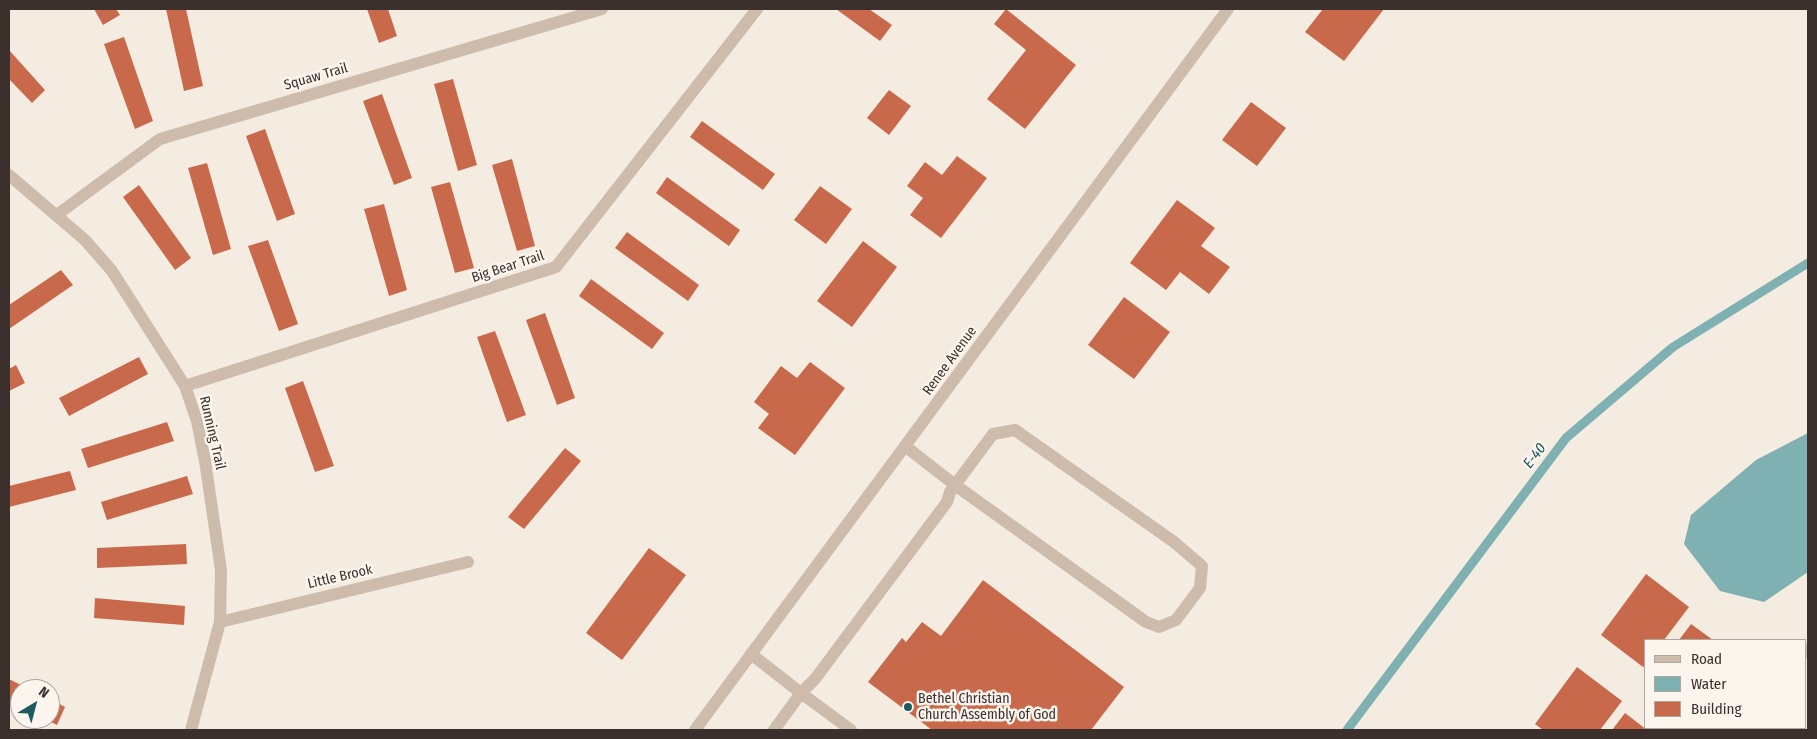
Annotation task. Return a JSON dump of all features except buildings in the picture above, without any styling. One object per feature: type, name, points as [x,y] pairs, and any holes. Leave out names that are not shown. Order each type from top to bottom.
[{"type":"street","name":"Squaw Trail","points":[[58,214],[160,139],[602,9]]},
{"type":"street","name":"Big Bear Trail","points":[[185,386],[556,267],[757,9]]},
{"type":"street","name":"Renee Avenue","points":[[695,730],[1228,9]]},
{"type":"street","name":"Running Trail","points":[[9,175],[58,214],[85,240],[112,271],[185,386],[197,421],[208,479],[221,570],[220,622],[191,730]]},
{"type":"street","points":[[774,730],[815,679],[947,502],[950,492],[955,485],[993,434],[1015,430],[1174,542],[1202,566],[1200,588],[1176,620],[1159,627],[1146,622],[955,485],[905,446]]},
{"type":"street","name":"Little Brook","points":[[220,622],[468,562]]},
{"type":"street","points":[[752,654],[851,730]]},
{"type":"water","points":[[1808,433],[1808,572],[1764,602],[1720,591],[1684,544],[1691,515],[1756,460]]},
{"type":"waterway","name":"E-40","points":[[1347,730],[1566,438],[1673,347],[1808,263]]},
{"type":"place","name":"Bethel Christian Church Assembly of God","points":[[908,707]]}]
